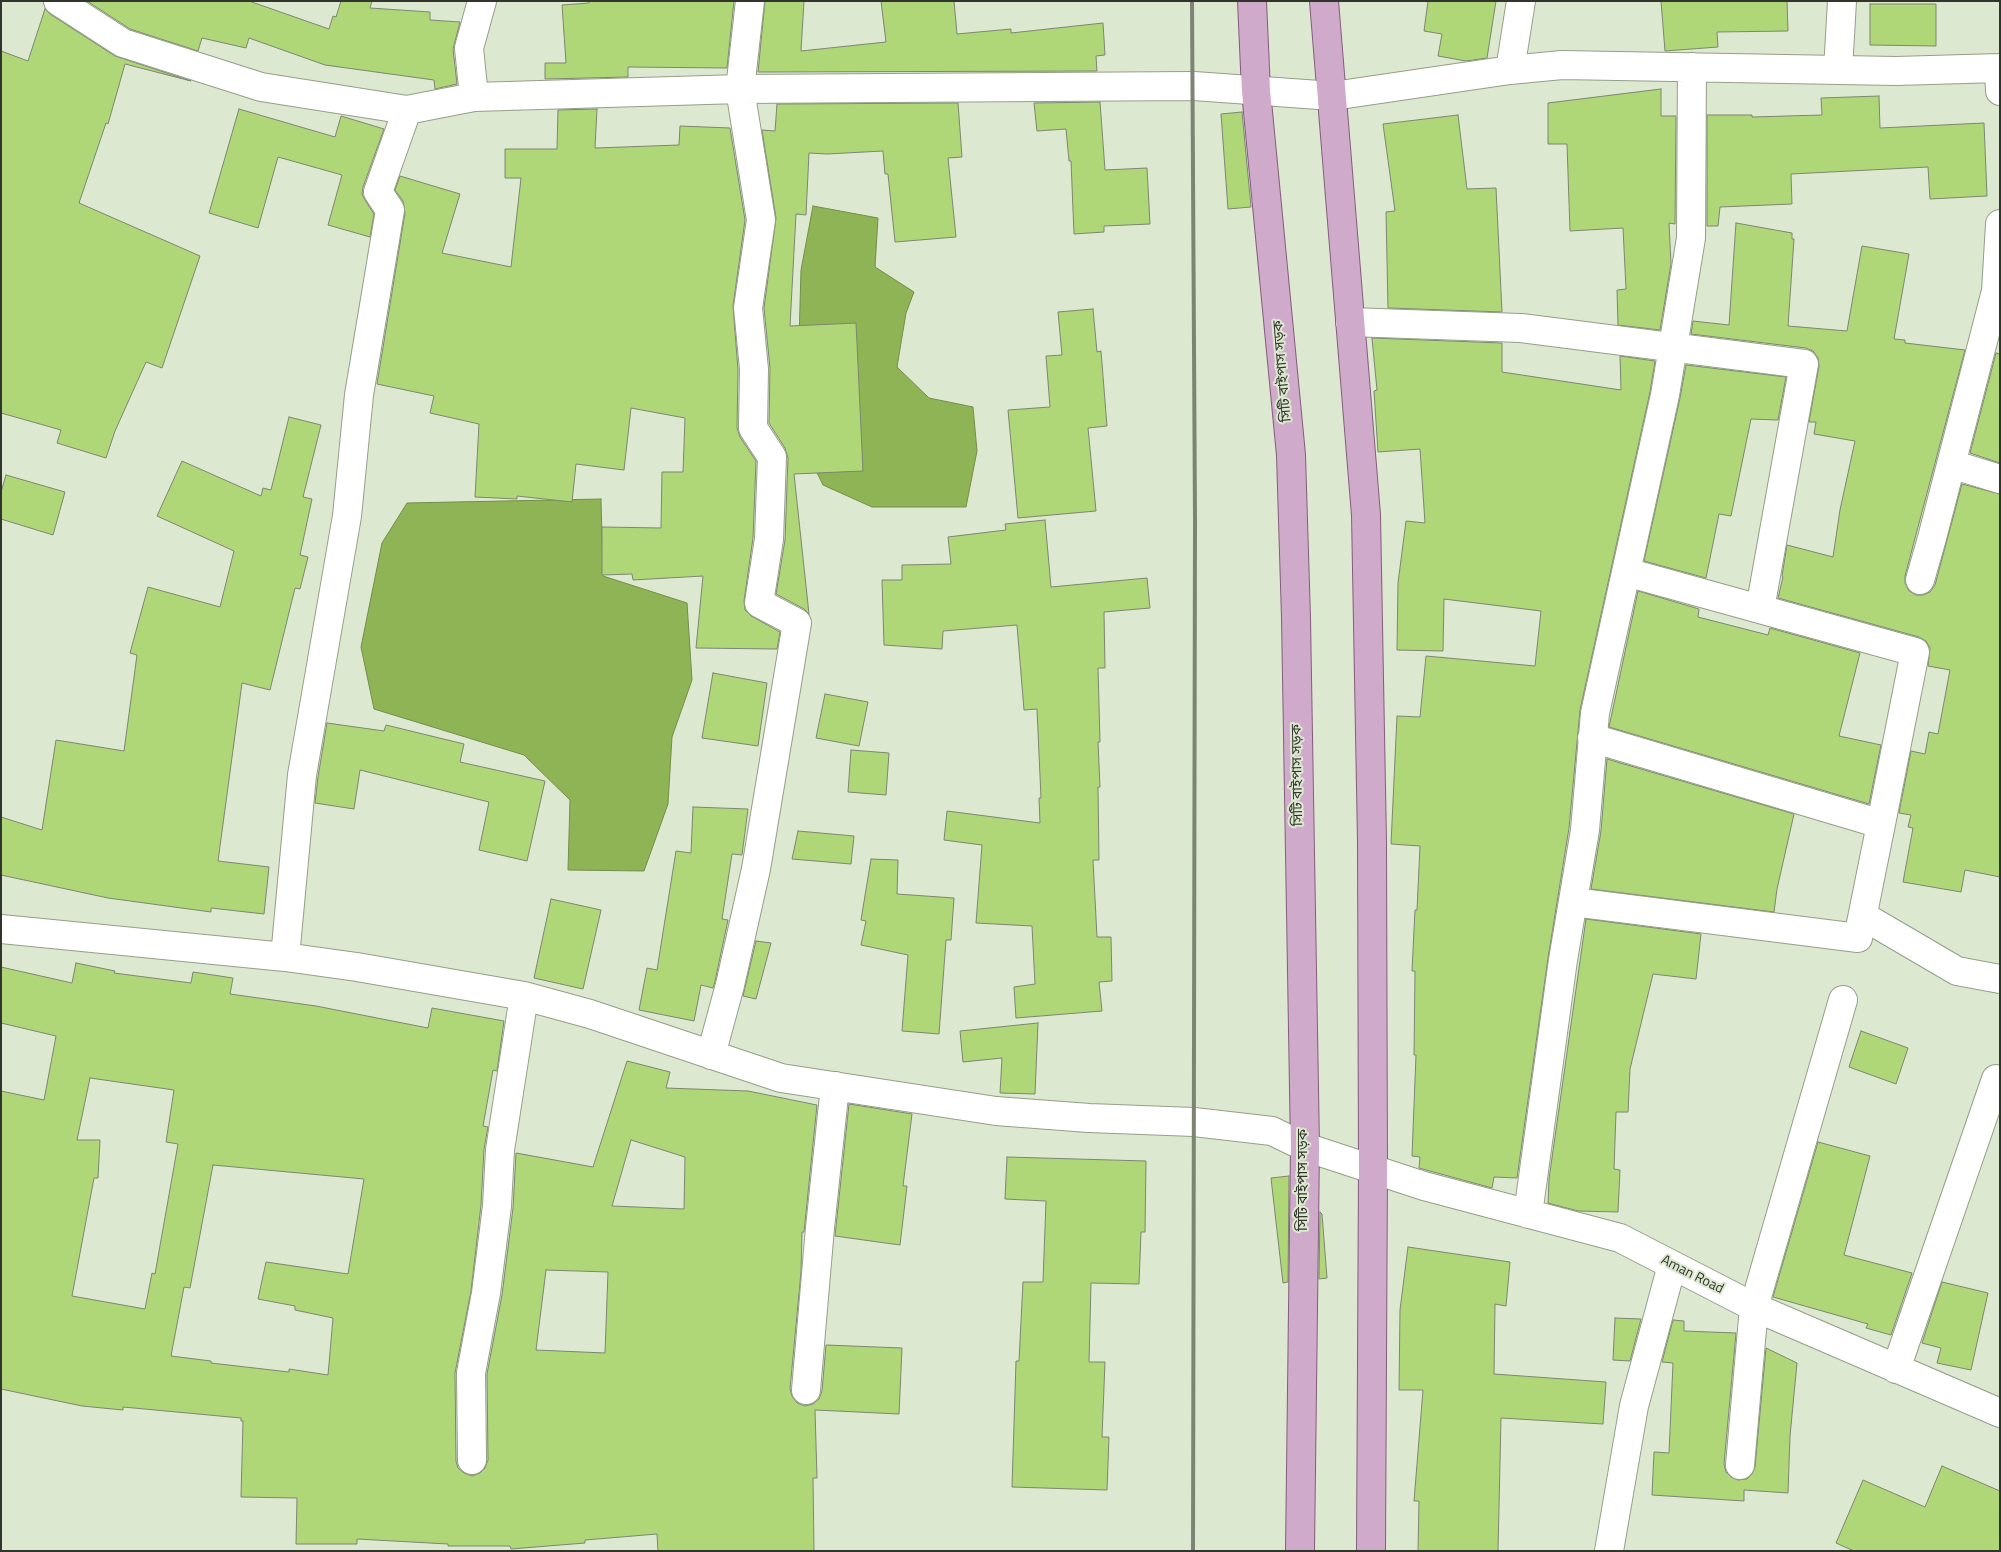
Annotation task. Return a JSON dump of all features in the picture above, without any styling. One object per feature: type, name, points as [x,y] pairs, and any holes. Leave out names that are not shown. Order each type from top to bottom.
[{"type":"main road","name":"সিটি বাইপাস সড়ক","points":[[1252,1],[1256,91],[1291,455],[1296,618],[1305,1147],[1300,1551]]},
{"type":"main road","points":[[1324,1],[1366,515],[1372,842],[1371,1551]]},
{"type":"street","points":[[58,1],[123,43],[252,84],[407,110],[474,97],[740,89],[1194,86],[1333,96],[1510,70],[1562,65],[1896,71],[1999,68],[2000,91]]},
{"type":"street","points":[[474,97],[469,48],[482,1]]},
{"type":"street","points":[[711,1054],[730,985],[756,868],[797,623],[759,603],[769,539],[772,458],[753,428],[754,369],[748,308],[761,220],[740,89],[750,1]]},
{"type":"street","points":[[1510,70],[1521,1]]},
{"type":"street","points":[[1838,70],[1842,1]]},
{"type":"street","points":[[1528,1214],[1585,830],[1595,713],[1665,395],[1691,238],[1692,68]]},
{"type":"street","points":[[285,957],[302,774],[348,516],[359,395],[390,210],[378,192],[407,110]]},
{"type":"street","points":[[1920,580],[1996,291],[2000,224]]},
{"type":"street","points":[[1350,322],[1521,328],[1804,364],[1760,609]]},
{"type":"street","points":[[1951,464],[2000,479]]},
{"type":"street","points":[[1573,902],[1858,938],[1915,652],[1626,572]]},
{"type":"street","points":[[1592,738],[1881,824]]},
{"type":"street","points":[[1863,916],[1957,970],[2000,979]]},
{"type":"street","name":"Aman Road","points":[[1,929],[285,957],[357,967],[524,996],[590,1014],[781,1078],[996,1111],[1089,1118],[1194,1122],[1272,1131],[1305,1147],[1424,1186],[1620,1238],[1754,1308],[2000,1413]]},
{"type":"street","points":[[472,1460],[471,1373],[487,1284],[497,1206],[500,1150],[524,996]]},
{"type":"street","points":[[1740,1465],[1754,1308],[1843,1000]]},
{"type":"street","points":[[1896,1369],[1996,1079],[2000,1080]]},
{"type":"street","points":[[806,1390],[835,1086]]},
{"type":"street","points":[[1610,1551],[1634,1406],[1672,1265]]},
{"type":"shaded area","points":[[813,206],[878,218],[875,267],[914,292],[906,313],[897,367],[929,398],[973,407],[977,451],[966,507],[872,507],[823,485],[793,423],[798,377],[801,270]]},
{"type":"shaded area","points":[[601,499],[603,576],[687,603],[692,680],[672,737],[668,804],[644,871],[568,870],[570,800],[524,755],[374,709],[361,647],[382,543],[407,503]]},
{"type":"building","points":[[87,1],[249,1],[329,29],[333,16],[336,17],[341,1],[372,1],[370,8],[430,12],[430,20],[460,22],[453,49],[457,84],[435,89],[434,80],[325,65],[249,38],[246,48],[202,38],[198,51],[130,29]]},
{"type":"building","points":[[589,1],[734,1],[727,68],[628,67],[628,77],[545,79],[545,63],[566,63],[562,5],[589,3]]},
{"type":"building","points":[[765,1],[804,1],[801,51],[886,42],[881,1],[954,1],[957,34],[1011,29],[1011,33],[1103,23],[1105,55],[1096,56],[1097,71],[758,72]]},
{"type":"building","points":[[1428,1],[1496,1],[1487,58],[1466,61],[1438,56],[1442,34],[1424,31]]},
{"type":"building","points":[[1661,1],[1787,1],[1788,31],[1717,32],[1718,47],[1665,51]]},
{"type":"building","points":[[1870,4],[1936,4],[1936,46],[1870,45]]},
{"type":"building","points":[[45,9],[115,56],[191,81],[125,64],[108,124],[106,123],[79,203],[200,256],[162,368],[146,362],[115,431],[106,458],[57,443],[61,430],[1,413],[1,51],[28,61]]},
{"type":"building","points":[[1661,89],[1661,116],[1676,116],[1675,224],[1669,223],[1671,264],[1660,330],[1618,325],[1617,290],[1626,289],[1623,228],[1570,231],[1567,144],[1548,144],[1548,103]]},
{"type":"building","points":[[1879,96],[1880,128],[1984,123],[1987,196],[1930,199],[1928,167],[1791,174],[1792,204],[1720,207],[1718,226],[1707,226],[1707,115],[1752,115],[1752,117],[1822,115],[1821,98]]},
{"type":"building","points":[[1100,102],[1105,170],[1147,168],[1150,224],[1104,226],[1104,232],[1074,234],[1071,161],[1069,161],[1066,129],[1037,131],[1034,103]]},
{"type":"building","points":[[958,103],[962,157],[948,158],[956,237],[895,242],[888,174],[885,174],[883,151],[809,153],[806,215],[796,214],[790,326],[856,323],[863,471],[794,474],[809,614],[804,609],[776,594],[785,540],[788,458],[785,448],[769,423],[770,368],[764,308],[776,218],[762,130],[775,131],[777,104]]},
{"type":"building","points":[[239,109],[335,137],[341,116],[384,129],[362,194],[374,214],[370,237],[328,225],[342,175],[278,157],[258,228],[209,213]]},
{"type":"building","points":[[597,109],[595,148],[679,145],[680,126],[730,128],[745,220],[733,306],[738,370],[737,428],[740,437],[756,461],[753,538],[744,601],[745,610],[751,616],[780,632],[777,649],[696,648],[703,576],[633,580],[632,574],[602,575],[602,527],[661,528],[662,472],[683,472],[685,418],[631,408],[624,470],[576,464],[572,502],[517,496],[517,499],[475,497],[479,424],[430,413],[434,396],[377,384],[405,213],[403,201],[395,190],[400,176],[460,194],[442,253],[511,267],[521,178],[505,178],[505,149],[557,149],[558,110]]},
{"type":"building","points":[[1242,112],[1251,207],[1228,209],[1221,114]]},
{"type":"building","points":[[1458,115],[1467,189],[1496,188],[1502,312],[1388,308],[1386,212],[1395,211],[1383,124]]},
{"type":"building","points":[[1736,223],[1792,233],[1792,239],[1794,239],[1788,326],[1847,331],[1862,246],[1909,254],[1894,339],[1905,340],[1905,343],[1965,350],[1905,576],[1905,583],[1909,591],[1916,595],[1930,592],[1935,585],[1962,484],[2000,494],[2000,877],[1965,870],[1961,892],[1903,882],[1913,828],[1908,827],[1911,815],[1899,813],[1911,751],[1925,754],[1929,732],[1938,734],[1950,670],[1928,666],[1930,648],[1926,641],[1919,637],[1778,598],[1787,545],[1833,557],[1840,510],[1855,441],[1814,434],[1816,422],[1809,422],[1819,366],[1818,358],[1813,351],[1806,348],[1691,334],[1693,321],[1729,325]]},
{"type":"building","points":[[1093,309],[1097,352],[1101,351],[1107,426],[1088,428],[1096,511],[1018,518],[1008,410],[1050,407],[1046,356],[1062,355],[1058,312]]},
{"type":"building","points":[[1372,338],[1502,343],[1502,372],[1621,390],[1620,356],[1655,361],[1650,392],[1580,710],[1569,828],[1548,958],[1517,1178],[1494,1177],[1492,1188],[1419,1168],[1420,1157],[1412,1156],[1416,1055],[1414,1055],[1415,971],[1412,971],[1420,846],[1391,844],[1397,716],[1420,717],[1426,656],[1535,666],[1541,611],[1444,599],[1443,651],[1397,650],[1398,583],[1406,521],[1425,523],[1420,449],[1378,452],[1374,391],[1377,390]]},
{"type":"building","points":[[1996,353],[2000,354],[2000,463],[1970,453]]},
{"type":"building","points":[[1686,365],[1786,377],[1778,420],[1751,419],[1731,516],[1719,514],[1706,578],[1644,561]]},
{"type":"building","points":[[289,417],[321,425],[303,497],[312,499],[300,555],[308,557],[300,589],[295,588],[270,690],[242,683],[218,861],[269,867],[264,914],[211,908],[211,912],[108,898],[1,875],[1,817],[42,830],[56,740],[124,751],[137,655],[130,653],[148,587],[220,607],[234,551],[157,516],[182,461],[261,496],[263,488],[271,490]]},
{"type":"building","points":[[6,475],[65,492],[53,535],[1,519],[1,492]]},
{"type":"building","points":[[1045,520],[1051,587],[1147,578],[1150,608],[1104,612],[1105,668],[1098,668],[1100,742],[1098,742],[1100,787],[1098,787],[1099,860],[1093,860],[1097,937],[1111,937],[1112,981],[1099,982],[1102,1011],[1016,1018],[1014,987],[1035,984],[1032,926],[976,923],[982,845],[944,840],[947,811],[1040,823],[1039,798],[1041,798],[1037,709],[1024,710],[1017,625],[943,631],[942,649],[884,645],[882,580],[902,580],[902,565],[951,564],[948,537],[1006,530],[1005,524]]},
{"type":"building","points":[[1638,591],[1699,609],[1698,617],[1768,635],[1770,628],[1860,653],[1839,736],[1881,745],[1869,804],[1609,727]]},
{"type":"building","points":[[713,673],[767,683],[758,746],[702,738]]},
{"type":"building","points":[[825,694],[868,702],[859,746],[816,738]]},
{"type":"building","points":[[327,723],[384,731],[386,725],[464,744],[460,762],[545,781],[527,861],[479,850],[489,802],[360,770],[354,809],[315,803]]},
{"type":"building","points":[[851,750],[889,753],[886,795],[848,792]]},
{"type":"building","points":[[1607,759],[1794,814],[1777,889],[1774,912],[1591,889],[1601,831]]},
{"type":"building","points":[[693,807],[748,809],[742,855],[732,854],[722,919],[728,920],[715,981],[713,988],[701,985],[694,1021],[639,1010],[647,968],[657,970],[676,851],[691,853]]},
{"type":"building","points":[[798,831],[854,836],[851,864],[792,859]]},
{"type":"building","points":[[871,859],[898,860],[897,894],[954,898],[951,940],[946,940],[939,1034],[902,1031],[908,955],[861,945],[866,921],[861,920]]},
{"type":"building","points":[[551,899],[601,910],[583,989],[534,978]]},
{"type":"building","points":[[1586,919],[1701,934],[1696,979],[1653,974],[1630,1069],[1628,1112],[1616,1112],[1614,1169],[1620,1170],[1618,1212],[1578,1211],[1548,1203],[1549,1179]]},
{"type":"building","points":[[756,941],[771,943],[756,999],[743,996]]},
{"type":"building","points":[[76,963],[115,971],[114,973],[191,983],[193,972],[233,978],[230,994],[316,1006],[428,1028],[432,1008],[504,1021],[497,1071],[493,1070],[483,1126],[488,1127],[484,1149],[481,1205],[471,1291],[455,1373],[456,1461],[458,1468],[472,1476],[480,1473],[485,1468],[488,1460],[487,1374],[502,1295],[513,1208],[516,1153],[593,1167],[627,1061],[670,1072],[666,1088],[748,1091],[817,1105],[804,1232],[802,1232],[801,1272],[790,1389],[792,1396],[797,1403],[805,1406],[813,1404],[819,1399],[822,1391],[826,1345],[902,1348],[899,1414],[815,1410],[817,1478],[813,1478],[814,1551],[658,1551],[657,1534],[585,1540],[585,1543],[511,1549],[510,1546],[448,1546],[448,1544],[357,1539],[357,1544],[296,1544],[297,1498],[241,1497],[243,1421],[241,1421],[241,1418],[123,1407],[123,1410],[82,1406],[1,1389],[1,1091],[44,1100],[56,1036],[1,1023],[1,967],[72,983]],"holes":[[[90,1078],[174,1090],[166,1142],[178,1144],[155,1274],[152,1273],[145,1309],[72,1296],[94,1178],[98,1178],[100,1140],[77,1140]],[[631,1140],[685,1157],[684,1209],[612,1206]],[[213,1165],[364,1179],[348,1274],[266,1262],[258,1299],[295,1306],[295,1310],[333,1318],[328,1375],[289,1369],[289,1372],[211,1363],[211,1361],[171,1356],[184,1287],[190,1288]],[[546,1270],[608,1272],[605,1353],[536,1350]]]},
{"type":"building","points":[[1038,1023],[1035,1094],[1000,1093],[1002,1058],[963,1062],[960,1031]]},
{"type":"building","points":[[1861,1031],[1908,1048],[1896,1084],[1849,1067]]},
{"type":"building","points":[[849,1104],[912,1114],[903,1186],[907,1186],[900,1245],[835,1236]]},
{"type":"building","points":[[1818,1142],[1870,1156],[1844,1255],[1912,1273],[1891,1335],[1866,1328],[1868,1324],[1773,1297]]},
{"type":"building","points":[[1007,1157],[1146,1161],[1145,1232],[1141,1232],[1139,1284],[1091,1283],[1089,1362],[1105,1362],[1102,1437],[1109,1437],[1107,1490],[1012,1487],[1016,1361],[1019,1361],[1023,1282],[1043,1282],[1046,1201],[1005,1199]]},
{"type":"building","points":[[1289,1176],[1288,1282],[1283,1283],[1271,1178]]},
{"type":"building","points":[[1320,1212],[1322,1214],[1327,1278],[1319,1279]]},
{"type":"building","points":[[1408,1247],[1510,1262],[1506,1306],[1495,1304],[1494,1374],[1606,1382],[1603,1424],[1501,1418],[1498,1551],[1418,1551],[1419,1501],[1414,1501],[1423,1390],[1399,1390],[1400,1310]]},
{"type":"building","points":[[1942,1282],[1988,1293],[1971,1370],[1937,1363],[1941,1348],[1922,1343]]},
{"type":"building","points":[[1615,1318],[1641,1319],[1630,1361],[1613,1360]]},
{"type":"building","points":[[1673,1320],[1684,1321],[1684,1331],[1736,1333],[1724,1464],[1726,1472],[1738,1480],[1747,1479],[1755,1467],[1766,1348],[1797,1363],[1790,1436],[1788,1493],[1744,1490],[1744,1501],[1652,1495],[1654,1452],[1669,1453],[1673,1363],[1662,1362]]},
{"type":"building","points":[[1942,1466],[2000,1491],[2000,1551],[1854,1551],[1836,1543],[1863,1480],[1925,1507]]},
{"type":"railway","points":[[1192,1],[1195,521],[1193,1551]]}]
